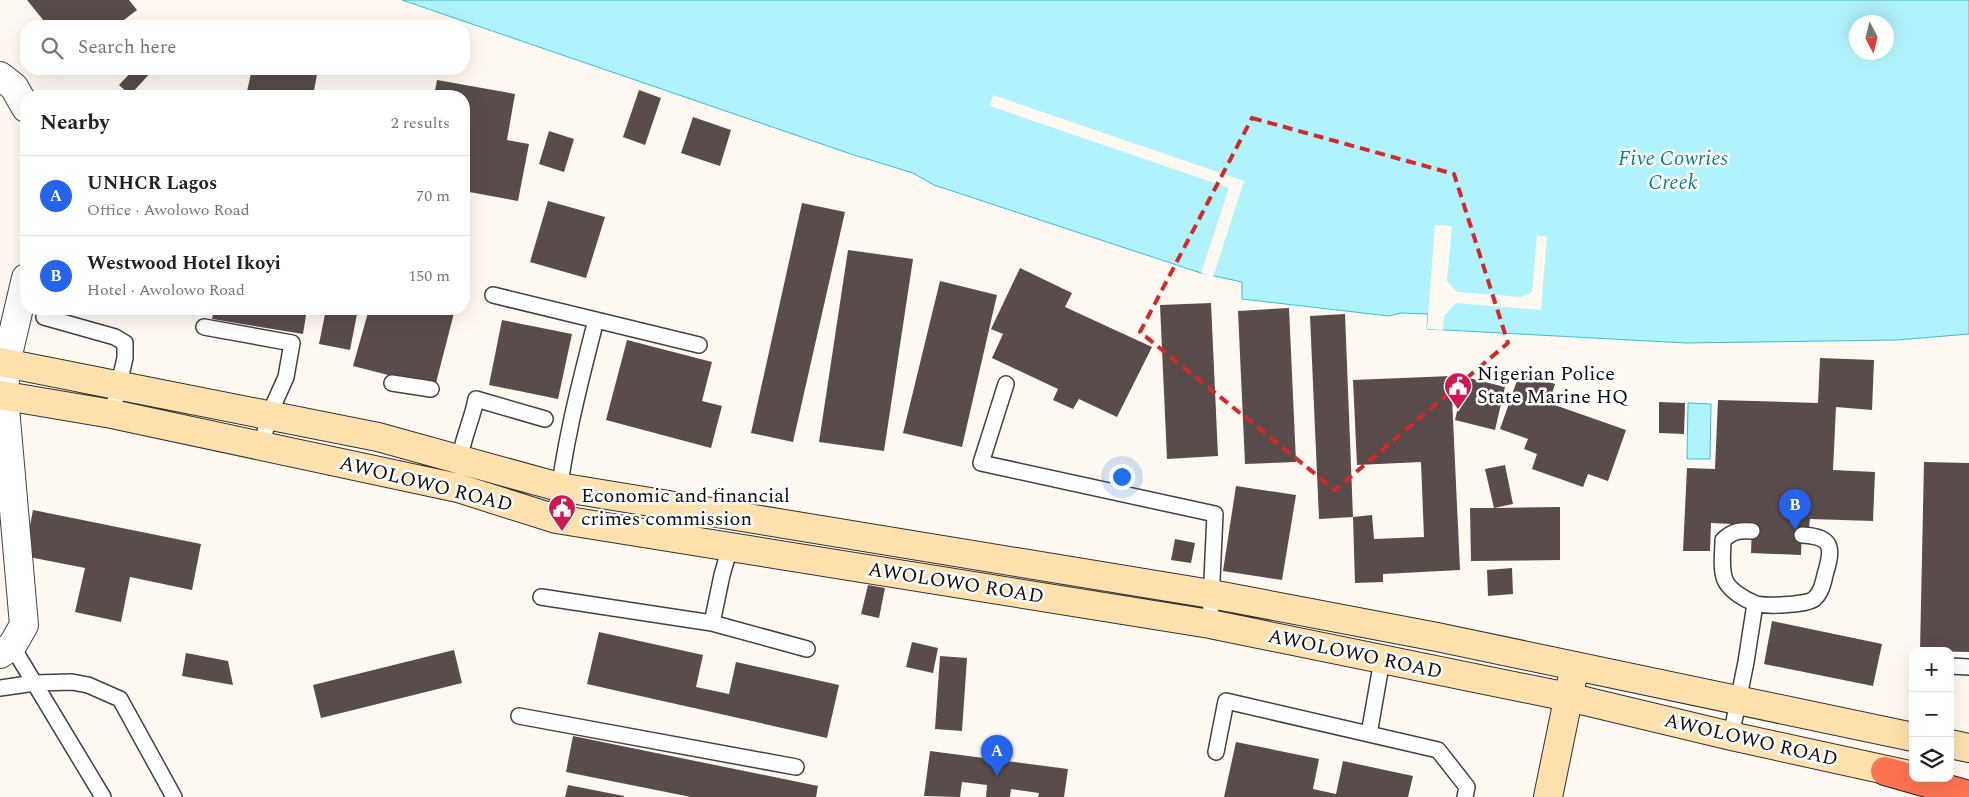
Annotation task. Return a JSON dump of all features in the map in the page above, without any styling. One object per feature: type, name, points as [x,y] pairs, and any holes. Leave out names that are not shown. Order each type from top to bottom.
[{"type":"highway","points":[[1885,771],[1969,795]]},
{"type":"main road","name":"AWOLOWO ROAD","points":[[3,362],[378,437],[559,486],[1211,594],[1437,637],[1909,736]]},
{"type":"main road","name":"AWOLOWO ROAD","points":[[2,396],[112,414],[458,488],[556,519],[1210,624],[1568,697],[1885,771],[1909,774]]},
{"type":"main road","points":[[1548,797],[1568,697],[1576,667]]},
{"type":"main road","points":[[1954,745],[1969,748]]},
{"type":"main road","points":[[1952,782],[1969,785]]},
{"type":"street","points":[[0,76],[14,87],[20,98]]},
{"type":"street","points":[[6,650],[24,625],[2,396],[3,362],[20,300]]},
{"type":"lane","points":[[493,294],[699,345]]},
{"type":"lane","points":[[44,317],[115,337],[125,343],[125,358],[112,414]]},
{"type":"lane","points":[[556,519],[559,486],[568,435],[596,320]]},
{"type":"lane","points":[[204,327],[292,343],[286,377],[269,415],[262,445]]},
{"type":"lane","points":[[392,383],[431,389]]},
{"type":"lane","points":[[1006,384],[981,464],[1215,514],[1210,624]]},
{"type":"lane","points":[[458,488],[459,458],[473,416],[476,399],[545,419]]},
{"type":"lane","points":[[1752,531],[1738,530],[1729,534],[1723,540],[1723,574],[1726,582],[1733,590],[1755,604],[1802,604],[1813,600],[1820,592],[1831,554],[1827,543],[1818,536],[1802,534]]},
{"type":"lane","points":[[712,623],[722,574],[730,547]]},
{"type":"lane","points":[[541,597],[712,623],[807,649]]},
{"type":"lane","points":[[1731,736],[1746,662],[1755,604]]},
{"type":"lane","points":[[6,650],[35,683],[104,797]]},
{"type":"lane","points":[[1369,734],[1382,660]]},
{"type":"lane","points":[[1954,666],[1969,667]]},
{"type":"lane","points":[[0,688],[35,683],[72,682],[102,691],[120,699],[174,797]]},
{"type":"lane","points":[[1216,752],[1226,701],[1438,750],[1467,786],[1465,797]]},
{"type":"lane","points":[[519,716],[796,767]]},
{"type":"highlighted area","points":[[1252,118],[1454,174],[1508,343],[1335,490],[1140,332]]},
{"type":"water","name":"Five Cowries Creek","points":[[402,0],[1969,0],[1969,334],[1897,340],[1686,343],[1427,329],[1428,314],[1401,313],[1389,316],[1242,299],[1242,282],[1201,273],[934,185],[913,173],[851,154],[470,23],[470,20],[460,20]]},
{"type":"water","points":[[1688,403],[1711,404],[1710,459],[1687,459]]},
{"type":"pier","points":[[993,95],[1244,181],[1213,277],[1201,273],[1229,188],[990,106]]},
{"type":"pier","points":[[1435,225],[1452,226],[1447,281],[1457,292],[1521,297],[1532,292],[1537,235],[1547,237],[1541,310],[1456,303],[1444,316],[1443,330],[1427,329]]},
{"type":"building","points":[[27,0],[129,0],[137,10],[124,20],[43,20]]},
{"type":"building","points":[[128,75],[148,75],[135,90],[124,90],[119,85]]},
{"type":"building","points":[[251,75],[317,75],[314,90],[247,90]]},
{"type":"building","points":[[437,80],[515,94],[507,140],[529,144],[518,201],[470,192],[470,90],[435,90]]},
{"type":"building","points":[[639,90],[661,98],[645,145],[623,137]]},
{"type":"building","points":[[693,117],[731,130],[720,166],[681,153]]},
{"type":"building","points":[[549,131],[574,139],[564,172],[539,164]]},
{"type":"building","points":[[548,201],[605,217],[586,278],[530,262]]},
{"type":"building","points":[[802,203],[845,212],[793,442],[751,433]]},
{"type":"building","points":[[848,250],[913,259],[884,451],[819,442]]},
{"type":"building","points":[[1020,268],[1072,293],[1065,307],[1152,347],[1117,417],[1079,399],[1073,409],[1053,400],[1058,389],[992,358],[1003,334],[991,329]]},
{"type":"building","points":[[940,281],[997,295],[962,447],[903,433]]},
{"type":"building","points":[[1211,303],[1218,456],[1167,459],[1160,305]]},
{"type":"building","points":[[1289,308],[1296,462],[1245,464],[1238,311]]},
{"type":"building","points":[[1345,314],[1353,517],[1319,519],[1310,316]]},
{"type":"building","points":[[213,315],[306,315],[303,334],[212,319]]},
{"type":"building","points":[[325,315],[357,315],[350,350],[319,344]]},
{"type":"building","points":[[367,315],[453,315],[435,387],[353,366]]},
{"type":"building","points":[[502,320],[572,334],[558,399],[489,385]]},
{"type":"building","points":[[627,340],[712,362],[702,401],[722,406],[711,448],[606,420]]},
{"type":"building","points":[[1820,358],[1874,360],[1872,410],[1836,407],[1833,470],[1875,472],[1873,521],[1810,519],[1809,527],[1802,527],[1801,555],[1751,553],[1752,525],[1711,523],[1710,551],[1683,551],[1687,468],[1715,469],[1718,400],[1818,403]]},
{"type":"building","points":[[1520,372],[1555,384],[1549,403],[1626,430],[1608,481],[1588,474],[1583,487],[1532,469],[1537,454],[1524,449],[1528,439],[1500,429]]},
{"type":"building","points":[[1451,376],[1460,570],[1383,574],[1383,582],[1355,583],[1353,517],[1372,515],[1374,539],[1424,537],[1421,462],[1357,465],[1353,380]]},
{"type":"building","points":[[1465,377],[1505,387],[1495,430],[1455,420]]},
{"type":"building","points":[[1659,402],[1685,403],[1684,434],[1659,433]]},
{"type":"building","points":[[1924,462],[1969,463],[1969,652],[1954,652],[1954,647],[1920,647]]},
{"type":"building","points":[[1505,465],[1513,504],[1494,508],[1485,469]]},
{"type":"building","points":[[1236,486],[1296,495],[1282,580],[1223,571]]},
{"type":"building","points":[[1560,507],[1560,560],[1471,561],[1470,508]]},
{"type":"building","points":[[33,510],[201,544],[192,590],[130,577],[121,622],[75,612],[85,568],[24,556]]},
{"type":"building","points":[[1175,539],[1195,543],[1191,563],[1171,560]]},
{"type":"building","points":[[1512,568],[1513,594],[1488,596],[1487,570]]},
{"type":"building","points":[[868,585],[885,588],[879,618],[861,614]]},
{"type":"building","points":[[1772,621],[1882,644],[1873,686],[1764,664]]},
{"type":"building","points":[[599,632],[703,655],[696,687],[729,694],[736,662],[839,685],[827,738],[587,684]]},
{"type":"building","points":[[912,642],[938,648],[933,673],[906,667]]},
{"type":"building","points":[[454,650],[462,683],[321,718],[313,685]]},
{"type":"building","points":[[186,653],[228,661],[233,685],[182,676]]},
{"type":"building","points":[[940,656],[967,658],[962,731],[935,729]]},
{"type":"building","points":[[573,736],[818,786],[816,797],[691,797],[566,772]]},
{"type":"building","points":[[1236,742],[1319,759],[1313,789],[1336,794],[1343,761],[1413,776],[1408,797],[1224,797]]},
{"type":"building","points":[[930,751],[1068,769],[1064,797],[1038,797],[1039,793],[1011,789],[1010,797],[986,797],[987,785],[962,782],[960,797],[924,796]]},
{"type":"building","points":[[568,785],[624,796],[624,797],[565,797]]},
{"type":"place","name":"Nigerian Police State Marine HQ","points":[[1458,410]]},
{"type":"place","name":"Westwood Hotel Ikoyi","points":[[1795,530]]},
{"type":"place","name":"Economic and financial crimes commission","points":[[562,532]]},
{"type":"place","name":"UNHCR Lagos","points":[[997,776]]}]
